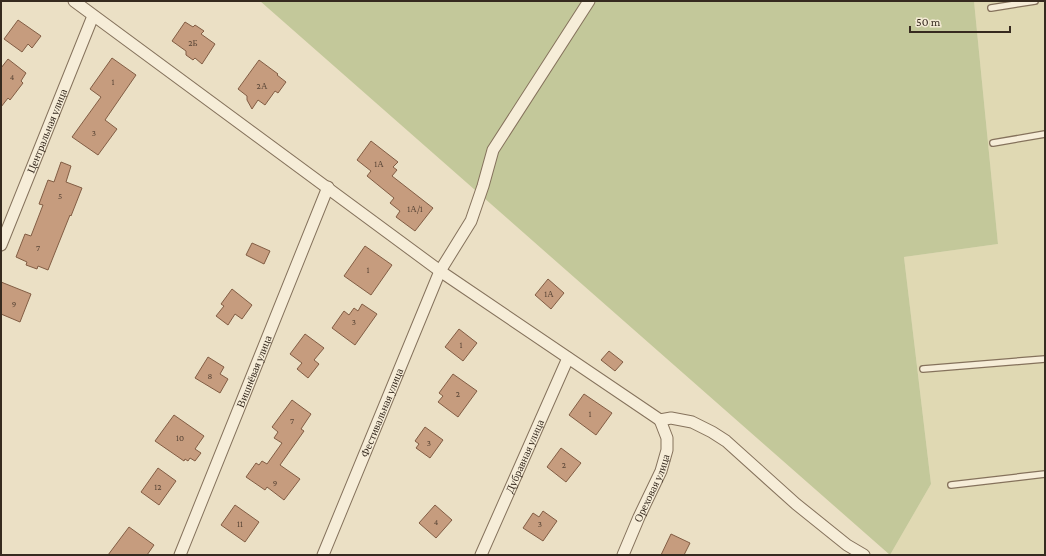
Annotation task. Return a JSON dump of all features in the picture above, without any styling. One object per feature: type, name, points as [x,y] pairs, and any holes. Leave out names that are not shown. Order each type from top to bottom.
[{"type":"street","points":[[74,1],[440,271],[568,358],[660,420],[671,418],[692,422],[712,432],[726,442],[796,504],[847,545],[864,555]]},
{"type":"street","name":"Фестивальная улица","points":[[323,555],[440,271],[471,221],[493,150],[589,1]]},
{"type":"street","name":"Центральная улица","points":[[1,245],[93,16]]},
{"type":"street","name":"Вишнёвая улица","points":[[180,555],[328,188]]},
{"type":"street","name":"Дубравная улица","points":[[481,555],[568,358]]},
{"type":"street","name":"Ореховая улица","points":[[623,555],[661,471],[667,450],[667,438],[660,420]]},
{"type":"lane","points":[[991,8],[1035,1]]},
{"type":"lane","points":[[993,143],[1045,134]]},
{"type":"lane","points":[[923,369],[1045,359]]},
{"type":"lane","points":[[951,485],[1045,474]]},
{"type":"shaded area","points":[[974,1],[1045,1],[1045,555],[890,555],[931,484],[904,257],[998,244]]},
{"type":"green space","points":[[260,1],[974,1],[998,244],[904,257],[931,484],[890,555]]},
{"type":"building","points":[[18,20],[41,36],[32,48],[28,44],[22,52],[4,39]]},
{"type":"building","points":[[185,22],[193,27],[195,25],[204,31],[201,34],[215,44],[202,64],[195,58],[193,60],[186,55],[186,51],[172,41]]},
{"type":"building","points":[[112,58],[136,75],[105,120],[117,129],[98,155],[72,137],[101,97],[90,89]]},
{"type":"building","points":[[8,59],[26,73],[21,81],[23,83],[10,100],[8,98],[1,107],[1,68]]},
{"type":"building","points":[[259,60],[286,82],[278,93],[275,91],[265,105],[258,100],[252,109],[247,100],[247,96],[238,89]]},
{"type":"building","points":[[371,141],[398,162],[393,167],[397,170],[392,176],[433,208],[415,231],[396,217],[400,211],[390,203],[394,198],[367,176],[371,171],[357,160]]},
{"type":"building","points":[[61,162],[71,166],[66,182],[82,188],[48,270],[38,266],[37,269],[26,265],[27,262],[16,257],[25,234],[31,236],[43,205],[39,204],[48,180],[54,182]]},
{"type":"building","points":[[252,243],[270,251],[264,264],[246,255]]},
{"type":"building","points":[[365,246],[392,265],[371,295],[344,276]]},
{"type":"building","points":[[548,279],[564,293],[551,309],[535,295]]},
{"type":"building","points":[[1,282],[31,294],[20,322],[1,314]]},
{"type":"building","points":[[232,289],[252,305],[242,319],[235,314],[228,325],[216,316],[224,306],[221,304]]},
{"type":"building","points":[[362,304],[377,314],[355,345],[332,328],[344,311],[349,315],[354,308],[358,311]]},
{"type":"building","points":[[459,329],[477,343],[463,361],[445,347]]},
{"type":"building","points":[[305,334],[324,348],[314,360],[319,364],[308,378],[297,369],[302,363],[290,354]]},
{"type":"building","points":[[609,351],[623,362],[615,371],[601,360]]},
{"type":"building","points":[[208,357],[224,367],[220,374],[228,379],[220,393],[195,378]]},
{"type":"building","points":[[453,374],[477,391],[458,417],[438,402],[443,396],[439,393]]},
{"type":"building","points":[[584,394],[612,413],[596,435],[569,415]]},
{"type":"building","points":[[292,400],[311,414],[301,429],[304,431],[280,465],[300,479],[284,500],[267,487],[265,490],[246,477],[256,463],[259,465],[262,461],[267,464],[282,443],[274,438],[278,432],[272,427]]},
{"type":"building","points":[[174,415],[204,436],[195,449],[201,453],[195,461],[190,458],[188,461],[185,459],[184,461],[155,441]]},
{"type":"building","points":[[425,427],[443,440],[430,458],[416,448],[419,444],[415,441]]},
{"type":"building","points":[[561,448],[581,463],[566,482],[547,467]]},
{"type":"building","points":[[158,468],[176,481],[159,505],[141,492]]},
{"type":"building","points":[[235,505],[259,522],[245,542],[221,525]]},
{"type":"building","points":[[435,505],[452,520],[436,538],[419,523]]},
{"type":"building","points":[[543,511],[557,521],[543,541],[523,528],[533,513],[539,517]]},
{"type":"building","points":[[129,527],[154,545],[147,555],[108,555]]},
{"type":"building","points":[[671,534],[690,543],[684,555],[661,555]]}]
